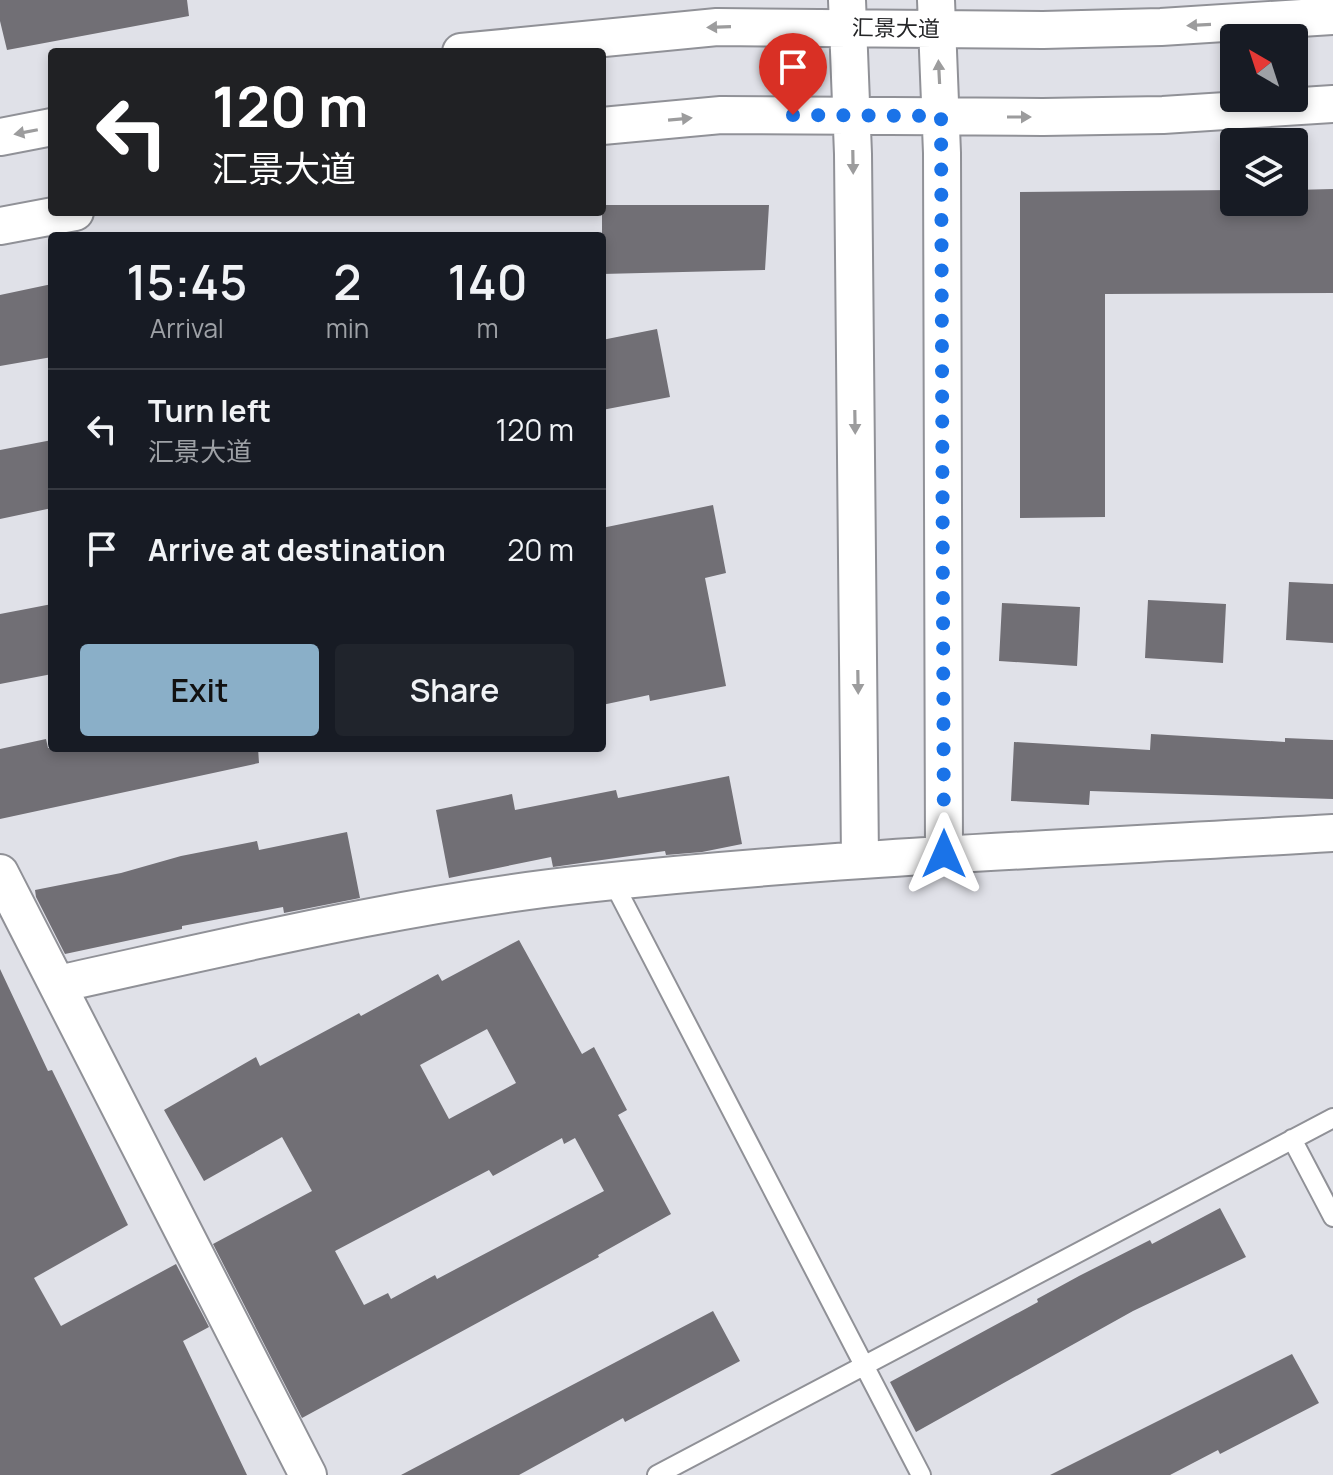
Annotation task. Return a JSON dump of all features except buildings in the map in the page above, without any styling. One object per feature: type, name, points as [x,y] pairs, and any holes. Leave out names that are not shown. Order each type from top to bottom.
[{"type":"street","name":"汇景大道","points":[[502,48],[848,14],[936,14],[1161,27],[1333,16]]},
{"type":"street","points":[[848,14],[852,115],[860,859]]},
{"type":"street","points":[[936,14],[941,116],[944,854]]},
{"type":"street","points":[[606,126],[721,115],[1163,115],[1333,104]]},
{"type":"street","points":[[0,137],[48,128]]},
{"type":"street","points":[[0,226],[54,216]]},
{"type":"street","points":[[58,984],[285,935],[458,903],[613,882],[860,859],[1333,833]]},
{"type":"street","points":[[0,873],[308,1475]]},
{"type":"lane","points":[[613,882],[921,1475]]},
{"type":"lane","points":[[657,1475],[1333,1118]]},
{"type":"lane","points":[[1292,1139],[1333,1217]]},
{"type":"route","points":[[793,115],[941,116],[944,854]]}]
